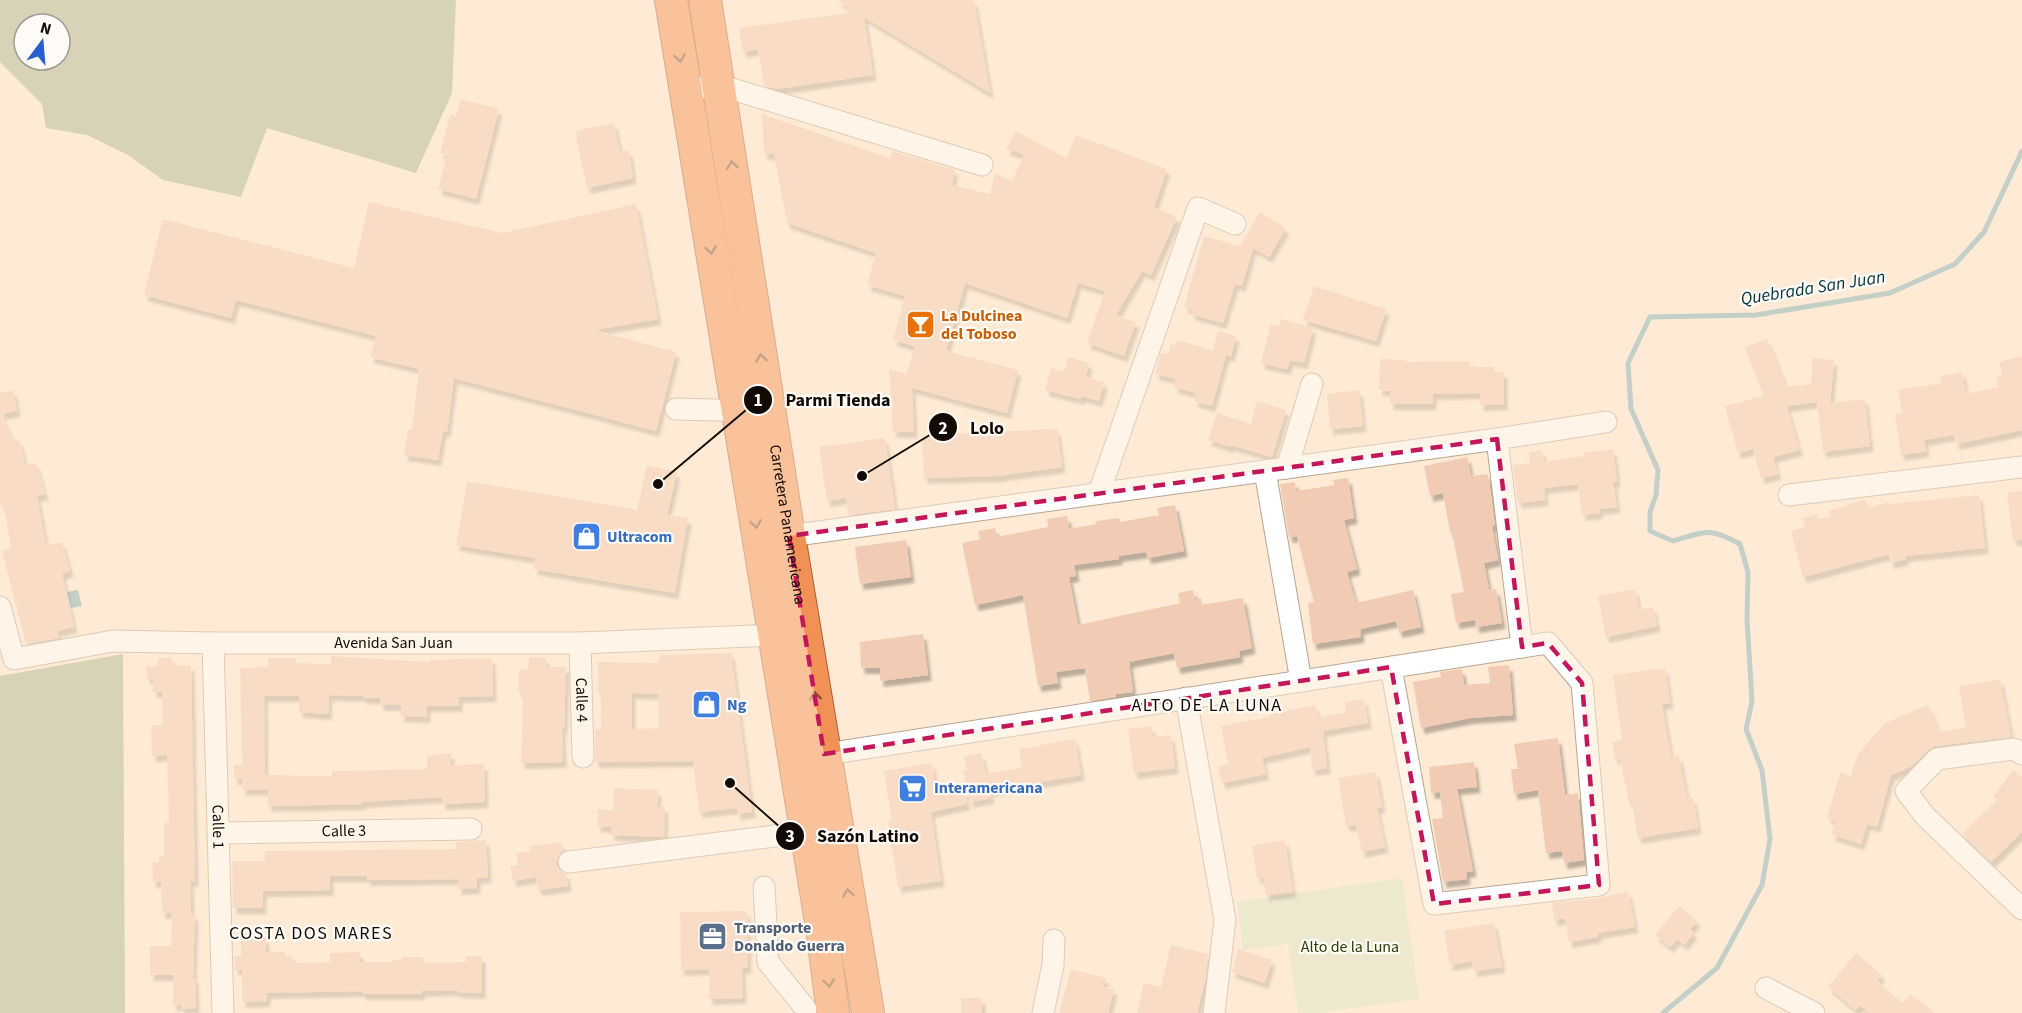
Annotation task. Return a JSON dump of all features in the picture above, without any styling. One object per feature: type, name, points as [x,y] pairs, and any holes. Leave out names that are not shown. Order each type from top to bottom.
[{"type":"highway","name":"Carretera Panamericana","points":[[671,0],[822,928],[820,1011]]},
{"type":"highway","name":"Carretera Panamericana","points":[[705,0],[824,754],[868,1013]]},
{"type":"highway","points":[[776,647],[803,733],[810,743],[824,754],[814,772],[813,781],[826,872],[822,928]]},
{"type":"street","points":[[685,90],[719,86],[982,165]]},
{"type":"street","points":[[1099,494],[1198,208],[1235,225]]},
{"type":"street","points":[[1287,468],[1312,384]]},
{"type":"street","points":[[676,409],[757,412],[772,427]]},
{"type":"street","points":[[789,536],[1606,422]]},
{"type":"street","points":[[1497,439],[1522,647]]},
{"type":"street","points":[[1789,495],[2022,467]]},
{"type":"street","points":[[1265,471],[1301,681]]},
{"type":"street","name":"Avenida San Juan","points":[[0,607],[14,660],[113,641],[579,643],[776,647]]},
{"type":"street","name":"Calle 1","points":[[213,643],[223,1013]]},
{"type":"street","name":"Calle 4","points":[[579,643],[583,757]]},
{"type":"street","points":[[824,754],[1186,698],[1548,643],[1582,682],[1599,885],[1434,904],[1391,667]]},
{"type":"street","points":[[1186,698],[1225,920],[1214,1013]]},
{"type":"street","points":[[2022,754],[2014,749],[1937,759],[1906,791],[1925,816],[2022,909]]},
{"type":"street","name":"Calle 3","points":[[218,833],[471,829]]},
{"type":"street","points":[[568,862],[806,832]]},
{"type":"street","points":[[764,887],[768,962],[820,1011]]},
{"type":"street","points":[[1043,1013],[1053,965],[1054,940]]},
{"type":"street","points":[[1766,988],[1815,1013]]},
{"type":"highlighted area","points":[[1497,439],[1522,647],[1548,643],[1582,683],[1599,885],[1434,904],[1391,667],[824,754],[789,536]]},
{"type":"green space","points":[[0,0],[456,0],[452,93],[416,173],[267,128],[241,197],[163,180],[128,155],[87,135],[46,128],[42,104],[0,62]]},
{"type":"green space","points":[[123,654],[125,1013],[0,1013],[0,676]]},
{"type":"green space","name":"Alto de la Luna","points":[[1402,878],[1419,999],[1316,1013],[1298,1013],[1288,944],[1243,950],[1237,902]]},
{"type":"water","points":[[78,590],[82,606],[71,608],[67,592]]},
{"type":"building","points":[[837,0],[974,0],[990,93],[864,17],[873,75],[777,89],[764,85],[758,49],[743,52],[739,28],[848,13],[847,6]]},
{"type":"building","points":[[461,99],[499,109],[476,199],[438,189],[447,155],[440,153],[450,115],[456,116]]},
{"type":"building","points":[[762,114],[890,158],[892,151],[955,170],[952,185],[990,194],[995,173],[1012,181],[1024,155],[1006,149],[1016,131],[1066,158],[1076,135],[1167,169],[1154,207],[1177,217],[1151,275],[1142,271],[1116,315],[1136,322],[1124,356],[1087,343],[1105,291],[1078,283],[1067,318],[965,283],[946,351],[1018,370],[1007,413],[912,388],[914,432],[893,432],[889,369],[906,374],[915,346],[893,340],[905,296],[867,285],[876,253],[787,223],[774,154],[764,154]]},
{"type":"building","points":[[614,123],[620,152],[629,150],[633,178],[587,188],[575,131]]},
{"type":"building","points":[[369,202],[502,233],[636,204],[658,319],[594,330],[676,352],[656,431],[454,378],[447,432],[443,431],[438,460],[404,455],[408,430],[412,430],[419,369],[370,357],[376,336],[236,300],[231,318],[144,295],[163,219],[354,268]]},
{"type":"building","points":[[1260,212],[1286,228],[1269,257],[1253,248],[1242,286],[1235,284],[1223,323],[1191,314],[1192,309],[1184,307],[1204,236],[1240,246]]},
{"type":"building","points":[[1314,286],[1386,309],[1376,341],[1303,320]]},
{"type":"building","points":[[1281,319],[1313,328],[1304,363],[1290,360],[1287,369],[1261,363],[1271,324],[1279,326]]},
{"type":"building","points":[[1218,331],[1236,336],[1231,356],[1226,355],[1212,406],[1194,401],[1196,393],[1174,387],[1176,379],[1155,374],[1161,353],[1168,354],[1171,344],[1175,345],[1177,340],[1213,350]]},
{"type":"building","points":[[1767,339],[1786,387],[1811,384],[1813,358],[1834,360],[1830,403],[1865,399],[1870,446],[1823,452],[1817,402],[1787,406],[1799,450],[1773,457],[1778,474],[1761,478],[1753,449],[1738,453],[1725,406],[1764,396],[1745,347]]},
{"type":"building","points":[[2022,356],[2022,430],[1956,444],[1954,435],[1924,440],[1926,451],[1901,455],[1895,415],[1902,413],[1898,390],[1942,383],[1940,376],[1962,372],[1966,394],[1998,387],[1996,377],[2002,376],[1999,362]]},
{"type":"building","points":[[1068,357],[1089,363],[1086,377],[1104,382],[1099,401],[1045,390],[1051,368],[1064,372]]},
{"type":"building","points":[[1380,359],[1406,360],[1406,362],[1470,361],[1470,367],[1494,367],[1494,371],[1504,372],[1504,404],[1480,405],[1480,393],[1433,394],[1433,404],[1390,404],[1390,391],[1379,390]]},
{"type":"building","points":[[13,390],[17,411],[1,414],[14,441],[19,440],[25,466],[36,463],[45,494],[37,496],[46,546],[62,542],[70,571],[62,574],[74,627],[57,631],[59,638],[26,644],[2,551],[11,548],[4,505],[0,506],[0,393]]},
{"type":"building","points":[[1359,390],[1363,426],[1330,429],[1327,394]]},
{"type":"building","points":[[1257,401],[1286,410],[1272,457],[1208,440],[1217,413],[1251,424]]},
{"type":"building","points":[[1057,429],[1062,467],[997,476],[924,478],[922,438],[947,437],[946,434]]},
{"type":"building","points":[[885,438],[895,509],[848,515],[846,498],[827,501],[819,447]]},
{"type":"building","points":[[1613,449],[1617,482],[1613,482],[1617,507],[1599,509],[1600,513],[1582,515],[1578,484],[1544,488],[1545,500],[1518,503],[1513,465],[1530,463],[1529,452],[1542,450],[1544,462]]},
{"type":"building","points":[[1467,457],[1471,476],[1488,474],[1495,525],[1492,526],[1498,560],[1484,563],[1489,590],[1496,589],[1502,623],[1476,627],[1475,620],[1456,623],[1451,594],[1464,592],[1452,532],[1450,532],[1443,493],[1430,496],[1424,466]]},
{"type":"building","points":[[647,465],[677,472],[667,515],[688,518],[675,593],[534,569],[535,558],[456,545],[467,481],[637,510]]},
{"type":"building","points":[[1348,478],[1354,518],[1344,520],[1357,569],[1347,572],[1356,603],[1413,590],[1421,627],[1399,632],[1396,621],[1360,629],[1361,637],[1313,644],[1308,603],[1314,602],[1297,536],[1289,537],[1280,484],[1295,482],[1296,491],[1334,485],[1333,480]]},
{"type":"building","points":[[2022,491],[2022,540],[2013,540],[2007,493]]},
{"type":"building","points":[[1979,495],[1985,548],[1905,556],[1906,559],[1891,563],[1889,554],[1803,577],[1791,531],[1805,527],[1802,518],[1817,514],[1818,519],[1830,517],[1829,511],[1865,499],[1868,508],[1889,502],[1890,504]]},
{"type":"building","points":[[1175,505],[1184,551],[1148,558],[1146,552],[1119,556],[1119,559],[1074,565],[1076,576],[1069,577],[1078,625],[1180,603],[1178,593],[1193,590],[1195,600],[1201,598],[1202,605],[1243,598],[1252,648],[1239,651],[1240,657],[1177,668],[1174,653],[1129,662],[1133,692],[1116,694],[1116,697],[1090,701],[1085,668],[1056,672],[1058,683],[1038,686],[1023,595],[975,605],[962,543],[980,539],[978,531],[995,528],[997,537],[1048,527],[1047,519],[1067,516],[1069,529],[1096,524],[1096,521],[1119,518],[1120,522],[1159,515],[1157,508]]},
{"type":"building","points":[[906,540],[911,577],[860,584],[855,547]]},
{"type":"building","points":[[1635,589],[1639,610],[1653,607],[1657,626],[1606,637],[1598,596]]},
{"type":"building","points":[[923,634],[928,675],[880,681],[880,668],[861,668],[860,642]]},
{"type":"building","points":[[731,653],[752,812],[737,814],[737,808],[699,812],[693,761],[595,762],[595,729],[601,729],[598,662],[659,663],[660,655]],"holes":[[[632,693],[659,694],[658,728],[632,729]]]},
{"type":"building","points":[[331,656],[430,662],[430,660],[492,658],[493,696],[459,697],[459,706],[427,706],[427,717],[401,716],[401,705],[380,705],[380,698],[329,695],[328,714],[299,712],[299,696],[264,696],[265,775],[332,776],[332,771],[427,769],[427,756],[451,753],[451,765],[484,764],[485,802],[442,804],[442,797],[362,802],[362,804],[268,806],[268,789],[243,790],[242,779],[234,779],[234,765],[242,765],[240,668],[268,667],[268,658],[296,658],[296,663],[331,664]]},
{"type":"building","points":[[529,657],[546,658],[546,667],[566,667],[564,728],[562,728],[563,762],[521,763],[523,692],[518,692],[519,669],[528,670]]},
{"type":"building","points":[[158,658],[172,658],[173,666],[191,665],[195,881],[190,881],[191,914],[195,915],[193,978],[195,978],[196,1008],[181,1009],[181,1005],[173,1005],[173,975],[150,975],[150,946],[171,946],[172,912],[162,913],[161,882],[153,882],[152,862],[159,862],[159,856],[164,856],[164,823],[169,823],[167,755],[152,756],[151,725],[163,725],[162,692],[153,692],[153,679],[147,679],[146,666],[158,666]]},
{"type":"building","points":[[1509,665],[1513,715],[1470,718],[1421,728],[1413,682],[1441,677],[1440,672],[1462,669],[1464,685],[1490,683],[1488,667]]},
{"type":"building","points":[[1665,668],[1670,703],[1662,704],[1671,757],[1679,756],[1687,799],[1693,798],[1698,828],[1638,838],[1632,803],[1629,803],[1620,758],[1615,759],[1612,742],[1622,740],[1613,675]]},
{"type":"building","points":[[2000,679],[2011,737],[1935,746],[1912,766],[1891,775],[1877,827],[1867,824],[1861,844],[1832,835],[1836,821],[1827,818],[1840,773],[1851,776],[1858,754],[1885,723],[1928,705],[1939,732],[1966,727],[1959,687]]},
{"type":"building","points":[[1364,699],[1368,723],[1323,731],[1327,768],[1312,770],[1310,747],[1262,758],[1266,774],[1222,783],[1218,767],[1228,764],[1221,726],[1315,705],[1318,718],[1346,712],[1345,702]]},
{"type":"building","points":[[1151,726],[1153,737],[1171,735],[1175,768],[1134,773],[1128,729]]},
{"type":"building","points":[[1558,738],[1565,795],[1578,793],[1584,860],[1564,863],[1562,851],[1546,853],[1538,790],[1514,794],[1511,769],[1518,769],[1514,744]]},
{"type":"building","points":[[1075,739],[1081,775],[989,791],[991,798],[970,802],[963,771],[967,770],[964,757],[981,753],[986,774],[1022,768],[1019,749]]},
{"type":"building","points":[[1474,762],[1477,787],[1457,789],[1473,871],[1466,872],[1467,879],[1443,882],[1432,819],[1443,818],[1440,792],[1431,793],[1429,767]]},
{"type":"building","points":[[932,763],[937,796],[964,790],[967,804],[931,812],[941,881],[898,887],[888,821],[892,820],[884,771]]},
{"type":"building","points":[[2013,770],[2022,777],[2022,832],[1991,862],[1962,834],[1997,800],[1993,797]]},
{"type":"building","points":[[1376,772],[1382,807],[1377,808],[1385,847],[1362,852],[1356,825],[1346,826],[1338,778]]},
{"type":"building","points":[[614,788],[658,790],[657,807],[665,807],[664,837],[611,835],[611,827],[597,826],[598,809],[613,810]]},
{"type":"building","points":[[486,840],[488,877],[477,878],[477,888],[458,889],[458,879],[367,880],[367,876],[330,876],[330,890],[263,891],[263,908],[233,908],[232,861],[265,861],[265,851],[456,849],[456,842]]},
{"type":"building","points":[[1285,840],[1293,892],[1266,895],[1263,877],[1257,878],[1252,846]]},
{"type":"building","points":[[561,842],[563,851],[556,864],[559,870],[566,874],[568,886],[538,890],[536,877],[513,881],[510,866],[518,865],[516,853],[531,851],[530,846]]},
{"type":"building","points":[[1628,891],[1635,927],[1598,933],[1598,937],[1569,942],[1565,918],[1554,920],[1552,903],[1600,898]]},
{"type":"building","points":[[1679,906],[1697,921],[1690,929],[1694,933],[1684,945],[1677,939],[1670,947],[1655,935]]},
{"type":"building","points":[[747,911],[748,968],[742,968],[743,998],[709,999],[709,969],[681,970],[680,912]]},
{"type":"building","points":[[1494,923],[1502,967],[1474,971],[1472,961],[1450,965],[1444,931]]},
{"type":"building","points":[[241,938],[266,938],[266,952],[285,952],[285,956],[292,955],[292,963],[330,962],[330,953],[360,952],[360,962],[393,962],[402,957],[423,957],[423,963],[466,962],[466,956],[482,956],[482,993],[457,992],[457,990],[422,991],[422,994],[362,994],[362,991],[267,993],[267,1001],[242,1002],[242,970],[235,970],[234,956],[241,956]]},
{"type":"building","points":[[1171,945],[1208,954],[1206,976],[1197,1013],[1137,1013],[1144,983],[1161,987]]},
{"type":"building","points":[[1238,949],[1272,960],[1265,983],[1232,972]]},
{"type":"building","points":[[1856,953],[1882,975],[1877,981],[1903,1003],[1910,994],[1935,1013],[1870,1013],[1860,1005],[1856,1010],[1828,987]]},
{"type":"building","points":[[1071,969],[1106,978],[1103,987],[1114,989],[1108,1013],[1059,1013]]},
{"type":"building","points":[[961,998],[982,998],[982,1013],[961,1013]]},
{"type":"waterway","name":"Quebrada San Juan","points":[[1663,1013],[1717,968],[1762,885],[1770,839],[1762,770],[1746,729],[1752,701],[1747,620],[1748,572],[1740,544],[1722,535],[1708,532],[1673,541],[1650,531],[1650,512],[1656,495],[1658,470],[1631,409],[1628,363],[1650,317],[1756,315],[1890,293],[1955,264],[1984,232],[2022,151]]},
{"type":"place","name":"La Dulcinea del Toboso","points":[[920,325]]},
{"type":"place","name":"Lolo","points":[[862,476]]},
{"type":"place","name":"Parmi Tienda","points":[[658,484]]},
{"type":"place","name":"Ultracom","points":[[586,537]]},
{"type":"place","name":"Ng","points":[[706,705]]},
{"type":"place","name":"Sazón Latino","points":[[730,783]]},
{"type":"place","name":"Interamericana","points":[[913,788]]},
{"type":"place","name":"Transporte Donaldo Guerra","points":[[713,937]]},
{"type":"district","name":"ALTO DE LA LUNA","points":[[1207,705]]},
{"type":"district","name":"COSTA DOS MARES","points":[[311,933]]}]
